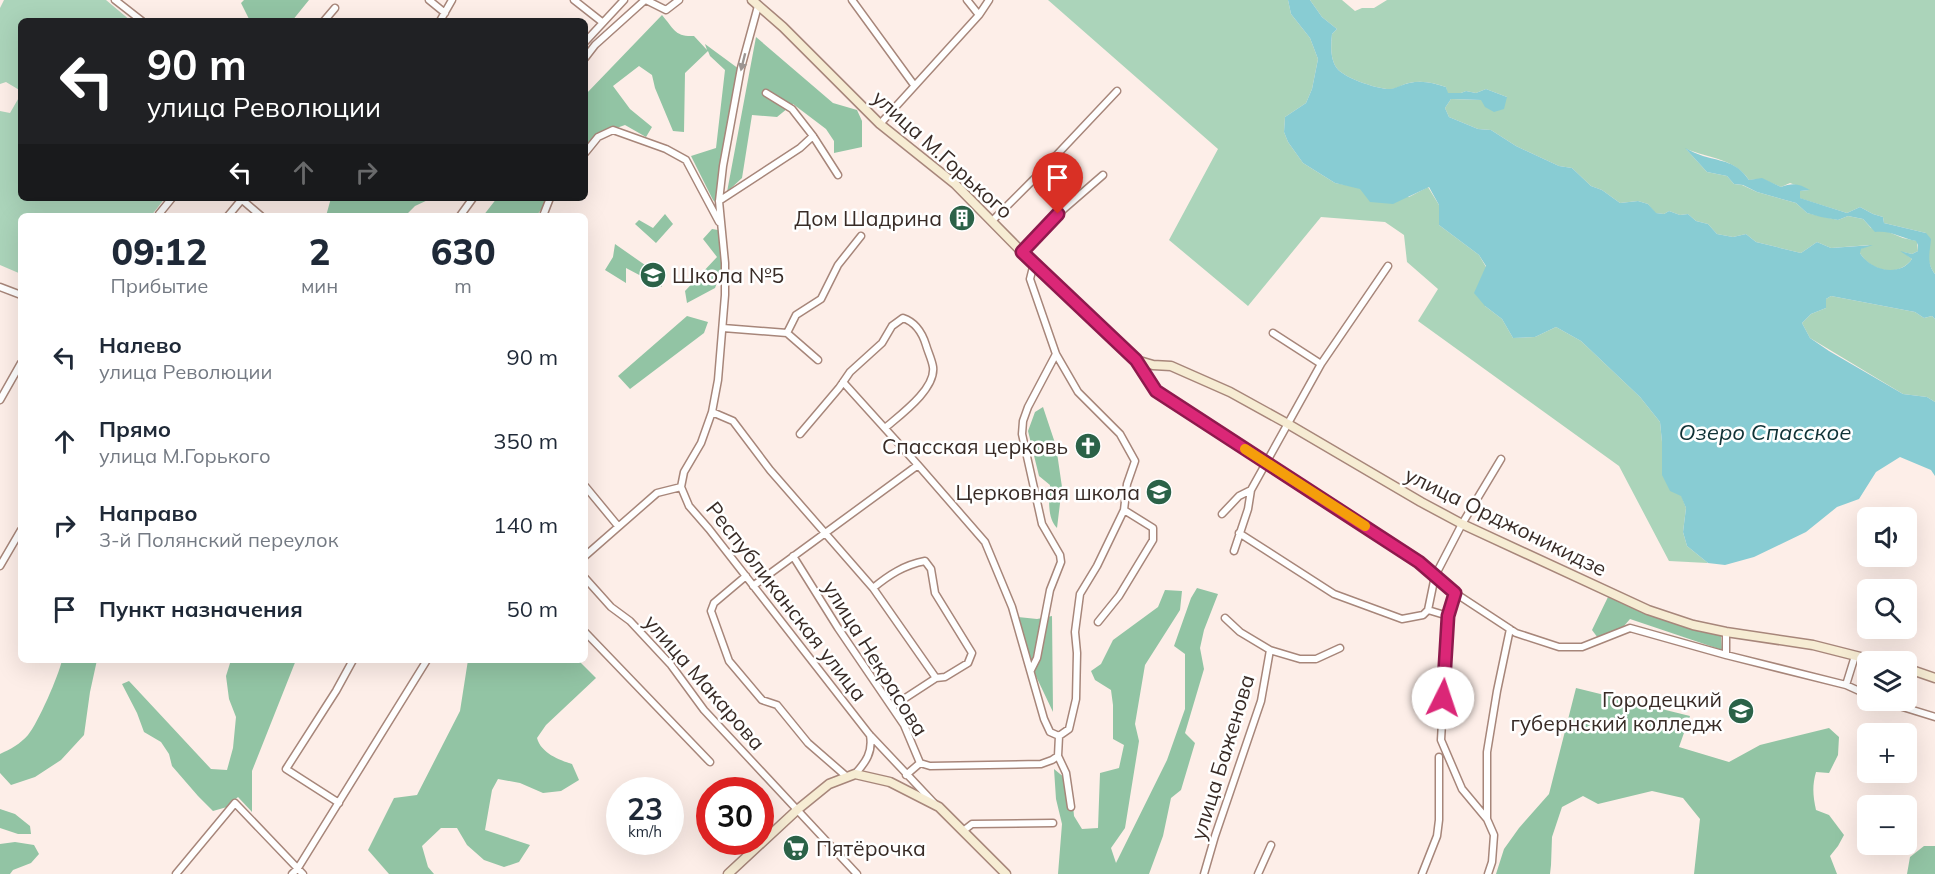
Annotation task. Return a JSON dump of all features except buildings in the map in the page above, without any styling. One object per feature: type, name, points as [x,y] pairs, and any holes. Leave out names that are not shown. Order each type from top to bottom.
[{"type":"street","points":[[115,0],[137,18]]},
{"type":"street","points":[[429,0],[445,13]]},
{"type":"street","points":[[442,18],[452,0]]},
{"type":"street","points":[[574,0],[602,22]]},
{"type":"street","points":[[588,38],[624,0]]},
{"type":"street","points":[[588,54],[645,0],[666,10],[679,0]]},
{"type":"street","points":[[852,0],[914,85]]},
{"type":"street","points":[[967,0],[980,15]]},
{"type":"street","points":[[880,124],[980,15],[989,0]]},
{"type":"street","points":[[588,553],[657,493],[681,488],[684,472],[701,443],[712,412],[723,328],[725,263],[719,201],[723,166],[755,3]]},
{"type":"street","name":"улица М.Горького","points":[[755,3],[783,27],[880,124],[955,184],[1022,252],[1136,360]]},
{"type":"street","points":[[327,18],[335,8]]},
{"type":"street","points":[[992,221],[1117,91]]},
{"type":"street","points":[[766,93],[792,109],[838,175]]},
{"type":"street","points":[[588,149],[598,137],[613,130],[666,149],[686,160],[721,226]]},
{"type":"street","points":[[719,201],[800,148],[813,136]]},
{"type":"street","points":[[1022,252],[1058,214],[1103,175]]},
{"type":"street","points":[[160,213],[170,201]]},
{"type":"street","points":[[230,213],[240,201]]},
{"type":"street","points":[[244,201],[258,213]]},
{"type":"street","points":[[461,213],[471,201]]},
{"type":"street","points":[[787,333],[796,315],[821,299],[838,265],[861,236]]},
{"type":"street","points":[[1034,263],[1030,279],[1056,354],[1078,392],[1120,434],[1135,461],[1127,484],[1124,510],[1097,566],[1080,594],[1075,632],[1076,699],[1069,729],[1059,736]]},
{"type":"street","points":[[1234,551],[1248,509],[1251,490],[1320,364],[1388,266]]},
{"type":"street","points":[[0,287],[18,294]]},
{"type":"street","points":[[800,434],[850,372],[882,343],[892,326],[903,318],[914,321],[924,339],[934,369],[929,384],[916,400],[885,428]]},
{"type":"street","points":[[723,328],[787,333],[818,360]]},
{"type":"street","points":[[1273,333],[1320,364]]},
{"type":"street","points":[[1030,670],[1037,658],[1050,590],[1060,562],[1060,555],[1042,524],[1022,435],[1023,421],[1056,354]]},
{"type":"street","points":[[1136,360],[1156,391],[1419,562],[1455,593],[1516,633],[1558,647],[1582,647],[1630,628],[1846,685],[1857,690]]},
{"type":"street","name":"улица Орджоникидзе","points":[[1136,360],[1153,366],[1171,366],[1230,392],[1462,524],[1648,610],[1693,625],[1813,645],[1855,656]]},
{"type":"street","points":[[0,400],[18,368]]},
{"type":"street","points":[[843,382],[985,542],[1012,607],[1044,719],[1050,732],[1059,736]]},
{"type":"street","points":[[712,412],[733,421],[770,470],[873,588],[936,678]]},
{"type":"street","points":[[1239,533],[1334,594],[1402,619],[1423,615],[1428,610],[1435,576],[1462,524],[1501,459]]},
{"type":"street","points":[[753,586],[918,465]]},
{"type":"street","name":"Республиканская улица","points":[[681,488],[689,506],[869,734],[939,807]]},
{"type":"street","points":[[588,490],[618,526]]},
{"type":"street","points":[[1222,514],[1239,496],[1251,490]]},
{"type":"street","points":[[1098,622],[1119,596],[1153,540],[1153,528],[1124,510]]},
{"type":"street","points":[[0,566],[18,535]]},
{"type":"street","name":"улица Некрасова","points":[[793,556],[838,628],[893,706],[913,743],[920,763],[906,775]]},
{"type":"street","points":[[873,588],[890,574],[914,563],[925,561],[931,569],[935,593],[972,653],[968,663],[945,677],[936,678],[893,706]]},
{"type":"street","points":[[746,576],[714,603],[711,610],[729,661],[762,700],[777,705],[808,743],[850,775],[890,782],[939,807],[1006,874]]},
{"type":"street","name":"улица Макарова","points":[[588,581],[611,607],[630,621],[671,665],[704,710],[857,874]]},
{"type":"street","points":[[1455,593],[1448,616],[1440,740],[1462,789],[1487,819],[1494,835],[1492,862],[1488,874]]},
{"type":"street","points":[[1428,610],[1448,616]]},
{"type":"street","name":"улица Баженова","points":[[1225,618],[1240,632],[1270,650],[1300,659],[1316,659],[1340,648]]},
{"type":"street","points":[[1487,819],[1486,752],[1510,629]]},
{"type":"street","points":[[1726,632],[1726,655]]},
{"type":"street","points":[[588,635],[710,762]]},
{"type":"street","name":"улица Баженова","points":[[1204,874],[1261,701],[1270,650]]},
{"type":"street","points":[[1846,685],[1855,656]]},
{"type":"street","points":[[339,803],[285,769],[336,691],[351,663]]},
{"type":"street","points":[[292,874],[298,868],[425,663]]},
{"type":"street","points":[[1917,672],[1935,678]]},
{"type":"street","points":[[1916,711],[1935,717]]},
{"type":"street","points":[[728,874],[797,810],[829,784],[850,775],[864,764],[870,752],[869,734]]},
{"type":"street","points":[[1059,736],[1058,756],[1066,773],[1071,807]]},
{"type":"street","points":[[920,763],[930,766],[1041,764],[1058,756]]},
{"type":"street","points":[[1422,874],[1437,836],[1439,757]]},
{"type":"street","points":[[176,874],[236,803],[303,874]]},
{"type":"street","points":[[963,831],[972,824],[1053,823]]},
{"type":"street","points":[[1258,874],[1271,845]]},
{"type":"green space","points":[[4,0],[106,0],[127,18],[18,18],[18,89],[6,82],[0,84],[0,8]]},
{"type":"green space","points":[[244,0],[309,0],[294,18],[248,18],[241,3]]},
{"type":"green space","points":[[1048,0],[1288,0],[1291,14],[1310,38],[1318,59],[1312,89],[1306,103],[1285,117],[1284,132],[1288,142],[1303,163],[1335,183],[1409,197],[1428,187],[1439,205],[1439,225],[1479,255],[1486,267],[1485,306],[1502,319],[1513,338],[1535,337],[1556,327],[1581,341],[1640,397],[1660,422],[1662,442],[1686,508],[1683,532],[1687,546],[1708,563],[1669,561],[1619,466],[1418,321],[1438,289],[1407,262],[1404,235],[1385,222],[1321,217],[1248,306],[1169,240],[1218,149]]},
{"type":"green space","points":[[1310,0],[1342,0],[1355,11],[1362,8],[1374,8],[1387,0],[1935,0],[1935,274],[1928,260],[1926,233],[1884,223],[1883,217],[1860,207],[1847,213],[1799,198],[1800,191],[1809,190],[1790,183],[1781,187],[1762,179],[1749,180],[1729,163],[1686,149],[1707,172],[1727,176],[1734,184],[1796,203],[1807,213],[1838,220],[1848,216],[1863,219],[1871,228],[1917,241],[1918,251],[1912,254],[1903,252],[1912,259],[1900,269],[1885,270],[1871,264],[1860,253],[1860,249],[1870,245],[1831,248],[1817,242],[1801,253],[1756,242],[1746,234],[1733,237],[1717,234],[1708,224],[1696,221],[1688,214],[1680,215],[1669,211],[1664,214],[1655,213],[1648,204],[1638,201],[1620,203],[1602,190],[1591,186],[1572,168],[1559,166],[1516,146],[1491,130],[1478,129],[1449,117],[1445,108],[1451,99],[1481,100],[1507,97],[1486,89],[1476,93],[1466,91],[1447,93],[1446,87],[1423,82],[1385,89],[1345,75],[1336,67],[1332,55],[1332,34],[1337,29],[1322,17]]},
{"type":"green space","points":[[662,15],[679,33],[694,36],[707,50],[705,44],[739,69],[715,202],[691,156],[716,148],[725,70],[710,56],[708,51],[685,73],[684,132],[673,131],[652,75],[639,66],[613,86],[630,109],[652,127],[646,137],[625,125],[597,135],[588,146],[588,92]]},
{"type":"green space","points":[[756,37],[833,103],[857,110],[862,121],[862,147],[834,153],[834,141],[826,129],[793,104],[777,117],[752,115],[742,178],[727,192]]},
{"type":"green space","points":[[18,99],[18,201],[163,201],[153,213],[18,213],[18,273],[0,265],[0,111],[10,113]]},
{"type":"green space","points":[[330,201],[426,201],[415,206],[408,213],[327,213]]},
{"type":"green space","points":[[495,201],[546,201],[538,213],[485,213]]},
{"type":"green space","points":[[665,214],[673,224],[656,243],[635,224],[639,220],[653,228]]},
{"type":"green space","points":[[712,229],[718,230],[723,267],[715,288],[687,303],[685,291],[717,257],[703,239]]},
{"type":"green space","points":[[615,244],[655,272],[662,287],[626,268],[626,283],[605,270],[613,257]]},
{"type":"green space","points":[[1831,296],[1915,312],[1924,318],[1932,316],[1935,319],[1935,402],[1927,397],[1903,394],[1810,338],[1802,323],[1811,314],[1826,308],[1826,299]]},
{"type":"green space","points":[[687,316],[708,322],[704,333],[630,389],[618,376]]},
{"type":"green space","points":[[1043,407],[1056,446],[1062,487],[1057,528],[1050,514],[1050,485],[1039,476],[1028,431],[1035,412]]},
{"type":"green space","points":[[1197,588],[1218,594],[1204,630],[1200,648],[1204,669],[1185,733],[1195,743],[1181,790],[1171,798],[1163,836],[1149,874],[1058,874],[1062,824],[1056,799],[1054,769],[1071,783],[1074,816],[1082,829],[1098,828],[1100,773],[1119,768],[1124,745],[1113,739],[1111,690],[1095,680],[1091,671],[1101,664],[1113,640],[1158,607],[1165,590],[1182,591],[1180,610],[1145,665],[1135,724],[1139,741],[1125,828],[1111,848],[1116,863],[1167,760],[1185,709],[1185,654],[1174,646],[1191,598]]},
{"type":"green space","points":[[1608,597],[1643,613],[1721,636],[1722,650],[1630,619],[1624,626],[1598,638],[1592,630]]},
{"type":"green space","points":[[1052,616],[1053,712],[1034,672],[1040,659],[1031,661],[1018,617],[1037,619]]},
{"type":"green space","points":[[61,663],[96,663],[84,735],[61,760],[35,777],[11,785],[0,773],[0,754],[19,744],[28,735],[48,699]]},
{"type":"green space","points":[[230,663],[295,663],[252,771],[252,812],[238,797],[227,807],[213,811],[172,766],[169,754],[161,742],[144,732],[122,684],[129,681],[211,769],[227,770],[233,748],[236,717],[229,699],[226,676]]},
{"type":"green space","points":[[468,663],[581,663],[596,678],[546,725],[537,738],[546,752],[572,764],[579,780],[561,791],[543,793],[520,783],[498,779],[492,790],[485,830],[530,845],[519,862],[504,867],[484,860],[467,845],[457,828],[441,828],[422,846],[428,867],[434,874],[389,874],[368,850],[394,798],[417,795],[460,711]]},
{"type":"green space","points":[[1576,688],[1690,716],[1679,747],[1729,762],[1760,745],[1829,728],[1839,737],[1838,755],[1829,773],[1816,772],[1813,791],[1816,810],[1829,815],[1844,835],[1830,856],[1837,874],[1694,874],[1700,819],[1683,798],[1652,791],[1598,804],[1583,796],[1562,807],[1552,837],[1550,874],[1496,874],[1504,849],[1549,794]]},
{"type":"green space","points":[[0,809],[15,814],[30,826],[31,834],[18,834],[0,828]]},
{"type":"green space","points":[[15,842],[34,845],[39,854],[31,863],[13,870],[10,874],[0,874],[0,844]]},
{"type":"green space","points":[[1924,846],[1935,846],[1935,874],[1907,874],[1910,857],[1917,855],[1917,852]]},
{"type":"water","name":"Озеро Спасское","points":[[1288,0],[1310,0],[1322,17],[1337,29],[1332,34],[1332,55],[1336,67],[1345,75],[1385,89],[1423,82],[1446,87],[1448,93],[1466,91],[1476,93],[1486,89],[1507,97],[1504,109],[1494,112],[1485,107],[1481,100],[1451,99],[1445,108],[1449,117],[1478,129],[1491,130],[1516,146],[1559,166],[1572,168],[1591,186],[1602,190],[1620,203],[1638,201],[1648,204],[1656,213],[1664,214],[1669,211],[1680,215],[1688,214],[1696,221],[1708,224],[1717,234],[1733,237],[1746,234],[1756,242],[1801,253],[1817,242],[1831,248],[1873,245],[1861,249],[1860,253],[1871,264],[1885,270],[1900,268],[1912,259],[1900,251],[1912,254],[1918,251],[1916,241],[1891,233],[1875,232],[1863,219],[1848,216],[1838,220],[1821,217],[1807,213],[1796,203],[1734,184],[1727,176],[1707,172],[1685,148],[1734,166],[1749,180],[1762,178],[1781,187],[1796,184],[1810,190],[1800,191],[1800,198],[1847,213],[1860,207],[1883,217],[1884,223],[1926,233],[1931,239],[1930,262],[1935,274],[1935,319],[1932,316],[1924,318],[1915,312],[1831,296],[1826,299],[1826,308],[1811,314],[1802,323],[1810,338],[1829,351],[1903,394],[1927,397],[1935,402],[1935,476],[1931,470],[1900,457],[1876,472],[1859,499],[1837,507],[1806,532],[1754,557],[1725,565],[1708,563],[1687,546],[1683,532],[1686,508],[1681,496],[1670,491],[1662,475],[1660,422],[1640,397],[1581,341],[1556,327],[1535,337],[1513,338],[1502,319],[1485,306],[1474,293],[1486,266],[1479,255],[1439,225],[1439,205],[1429,187],[1393,204],[1370,202],[1360,189],[1335,183],[1303,163],[1288,142],[1284,132],[1285,117],[1306,103],[1312,89],[1318,59],[1310,38],[1291,14]]},
{"type":"slow traffic","points":[[1245,449],[1365,526]]},
{"type":"place","name":"Дом Шадрина","points":[[962,218]]},
{"type":"place","name":"Школа №5","points":[[653,275]]},
{"type":"place","name":"Спасская церковь","points":[[1088,446]]},
{"type":"place","name":"Церковная школа","points":[[1159,492]]},
{"type":"place","name":"Городецкий губернский колледж","points":[[1741,711]]},
{"type":"place","name":"Пятёрочка","points":[[796,848]]},
{"type":"route","points":[[1058,214],[1022,252],[1136,360],[1156,391],[1419,562],[1455,593],[1448,616],[1443,698]]}]
